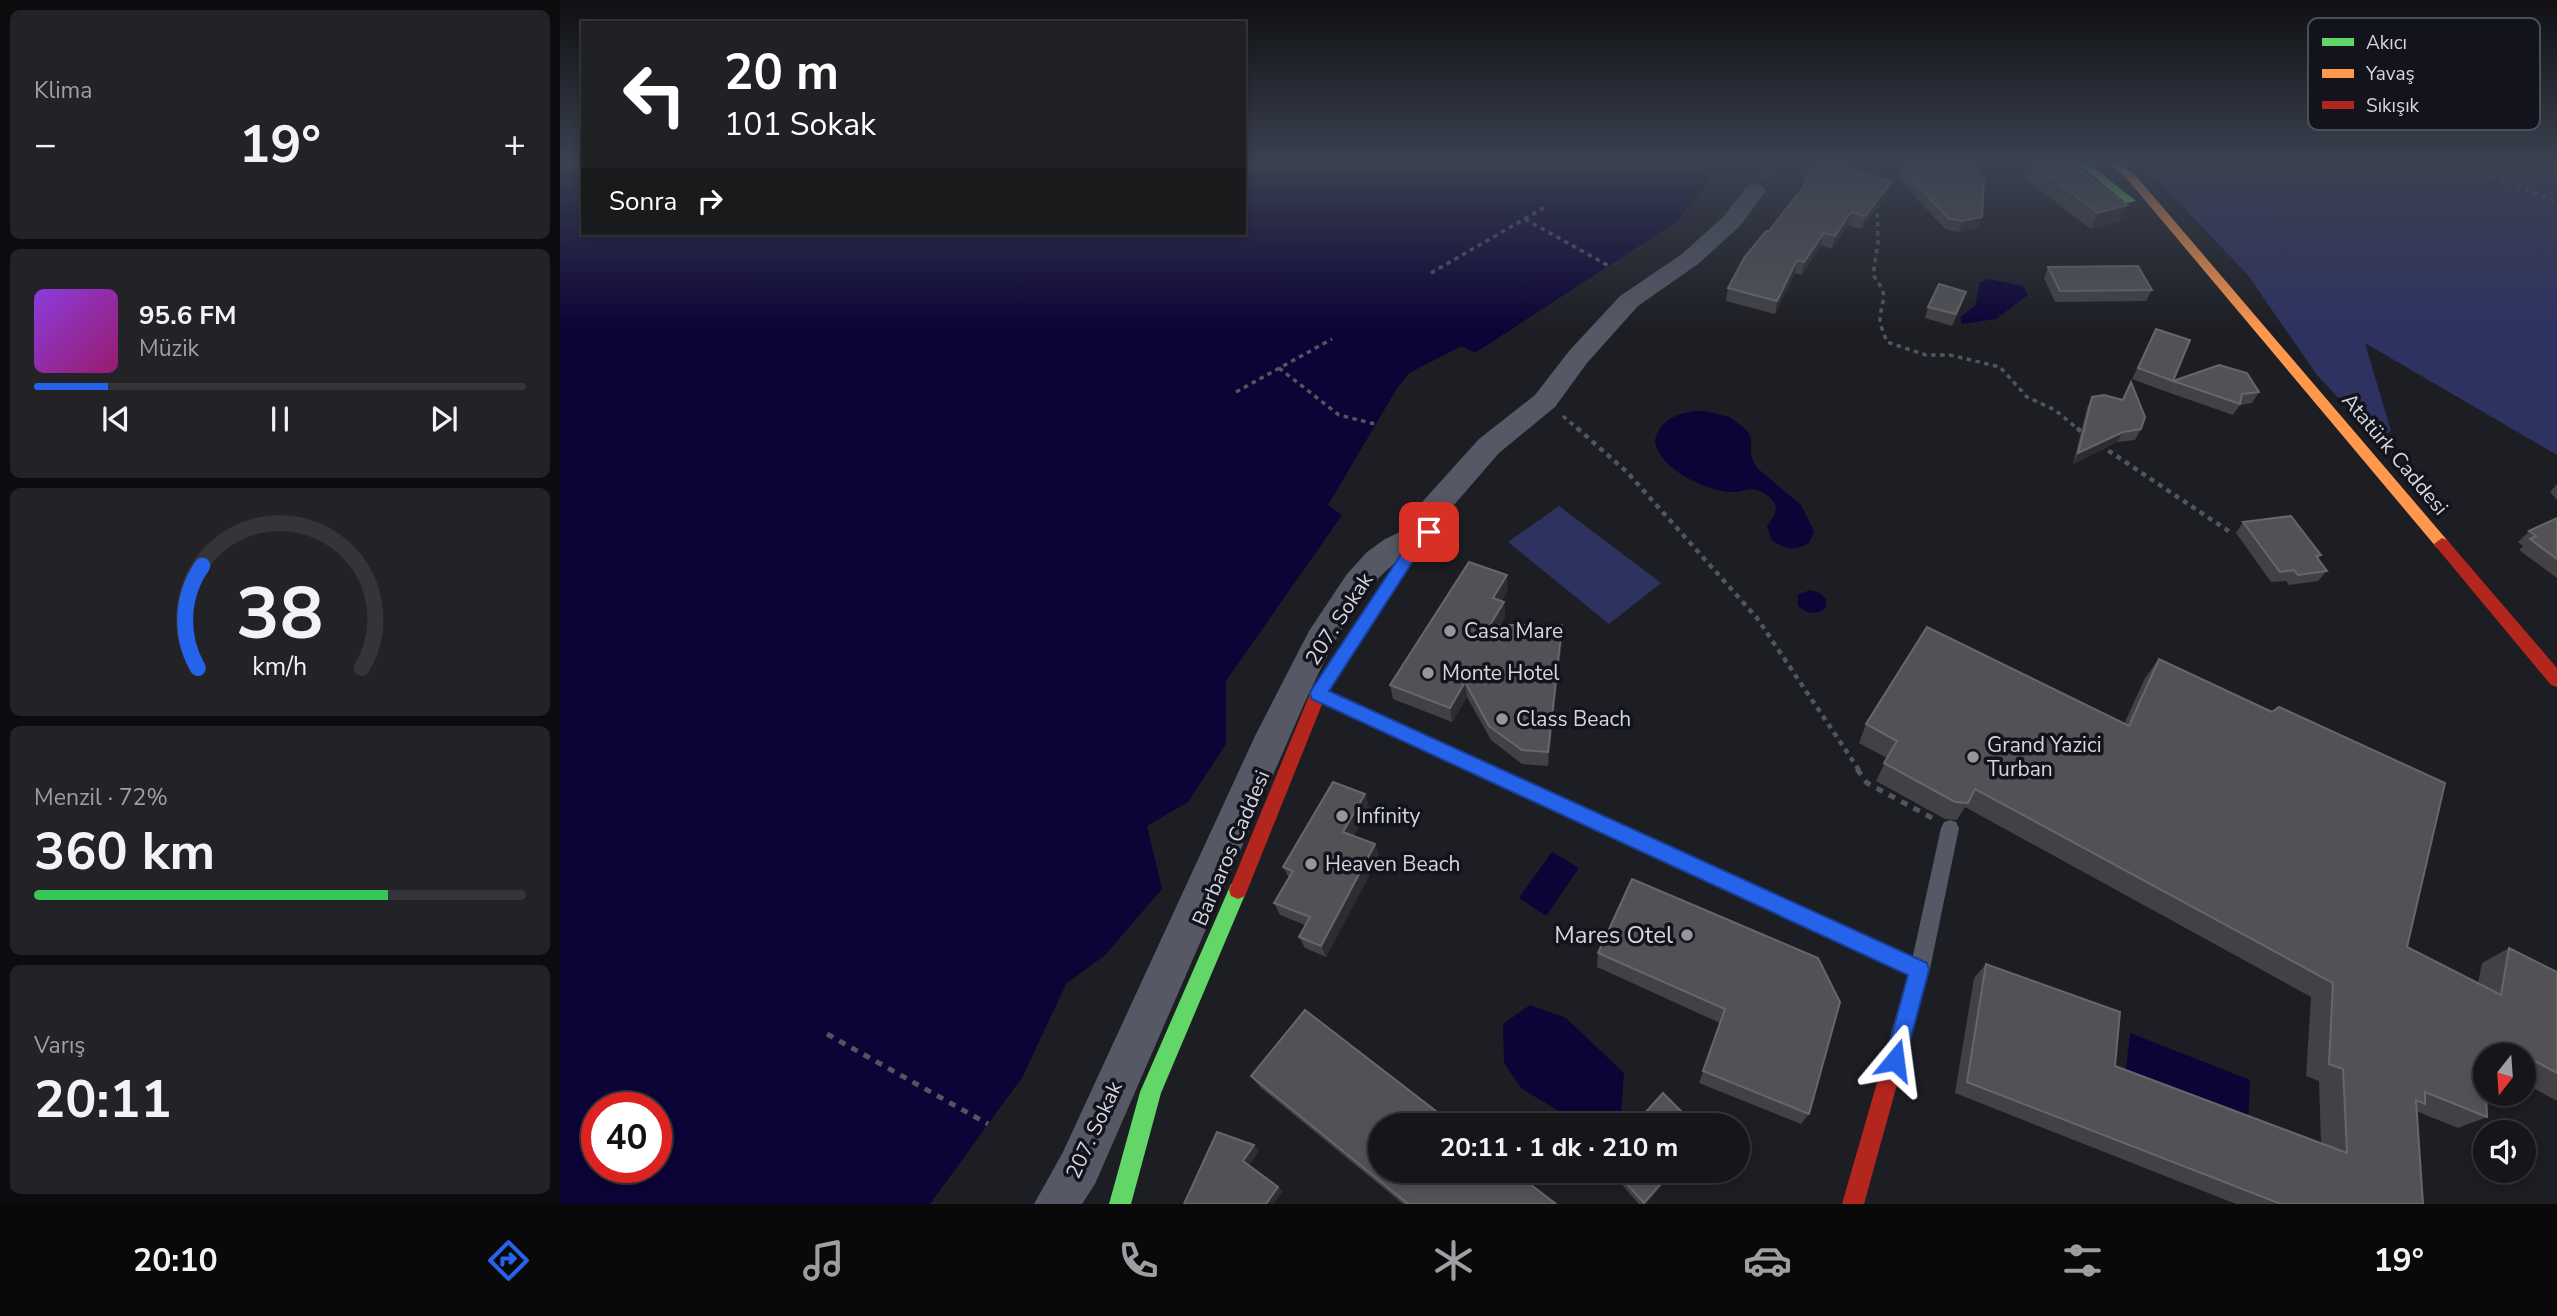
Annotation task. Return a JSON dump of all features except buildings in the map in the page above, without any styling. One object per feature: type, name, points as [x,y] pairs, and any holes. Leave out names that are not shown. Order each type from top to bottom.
[{"type":"street","points":[[1429,532],[1433,509],[1489,446],[1545,401],[1578,357],[1629,300],[1690,259],[1733,219]]},
{"type":"street","name":"Atatürk Caddesi","points":[[2153,219],[2199,256]]},
{"type":"street","name":"Atatürk Caddesi","points":[[2167,219],[2557,680]]},
{"type":"street","name":"Barbaros Caddesi","points":[[1120,1204],[1151,1092],[1251,861],[1318,694],[1412,551],[1429,532]]},
{"type":"street","name":"207. Sokak","points":[[1057,1204],[1079,1168],[1271,738],[1321,640],[1378,559],[1400,544],[1429,532]]},
{"type":"street","points":[[1318,694],[1919,970],[1853,1204]]},
{"type":"lane","points":[[1919,970],[1950,828]]},
{"type":"path","points":[[1525,219],[1609,266]]},
{"type":"path","points":[[1431,273],[1525,219]]},
{"type":"path","points":[[1877,219],[1878,242],[1873,275],[1883,288],[1884,309],[1880,320],[1887,342],[1926,355],[1950,355],[2000,367],[2027,397],[2055,410],[2122,461],[2230,532]]},
{"type":"path","points":[[1236,392],[1332,338]]},
{"type":"path","points":[[1279,368],[1339,415],[1375,424]]},
{"type":"path","points":[[1545,401],[1627,472],[1757,618],[1867,783],[1950,828]]},
{"type":"path","points":[[827,1034],[988,1124]]},
{"type":"shaded area","points":[[560,219],[581,219],[581,235],[1246,235],[1246,219],[1678,219],[1475,353],[1462,346],[1409,373],[1396,390],[1328,505],[1342,515],[1226,681],[1226,744],[1188,802],[1147,826],[1162,889],[1105,955],[1066,984],[1023,1076],[930,1204],[560,1204]]},
{"type":"shaded area","points":[[2195,219],[2557,219],[2557,455],[2365,343],[2391,431],[2376,438],[2317,375],[2247,274]]},
{"type":"shaded area","points":[[1989,279],[2023,286],[2028,295],[1996,319],[1962,324],[1960,317],[1975,306],[1980,282]]},
{"type":"shaded area","points":[[1705,411],[1729,417],[1747,430],[1751,438],[1751,456],[1757,468],[1801,505],[1814,531],[1809,543],[1790,548],[1772,540],[1767,527],[1776,508],[1772,499],[1763,493],[1754,489],[1725,491],[1699,484],[1665,461],[1655,440],[1663,425],[1674,416]]},
{"type":"shaded area","points":[[1559,506],[1661,583],[1609,624],[1508,542]]},
{"type":"shaded area","points":[[1810,590],[1820,593],[1826,599],[1826,607],[1820,612],[1805,611],[1798,606],[1798,595]]},
{"type":"shaded area","points":[[1552,852],[1579,868],[1546,916],[1519,898]]},
{"type":"shaded area","points":[[1530,1005],[1566,1018],[1624,1073],[1621,1113],[1563,1113],[1522,1089],[1504,1063],[1503,1024]]},
{"type":"shaded area","points":[[2130,1033],[2250,1080],[2248,1126],[2125,1077]]},
{"type":"traffic: fast","points":[[1318,694],[1670,856]]},
{"type":"traffic: fast","points":[[1120,1204],[1151,1092],[1238,890]]},
{"type":"traffic: slow","points":[[2167,219],[2442,544]]},
{"type":"traffic: slow","points":[[1670,856],[1919,970],[1901,1034]]},
{"type":"traffic: jam","points":[[1238,890],[1318,694],[1412,551],[1428,532]]},
{"type":"traffic: jam","points":[[2442,544],[2557,680]]},
{"type":"traffic: jam","points":[[1853,1204],[1901,1034]]},
{"type":"place","name":"Casa Mare","points":[[1450,631]]},
{"type":"place","name":"Monte Hotel","points":[[1428,673]]},
{"type":"place","name":"Class Beach","points":[[1502,719]]},
{"type":"place","name":"Grand Yazici Turban","points":[[1973,757]]},
{"type":"place","name":"Infinity","points":[[1342,816]]},
{"type":"place","name":"Heaven Beach","points":[[1311,864]]},
{"type":"place","name":"Mares Otel","points":[[1687,935]]},
{"type":"route","points":[[1429,532],[1412,551],[1318,694],[1919,970],[1895,1060]]}]
